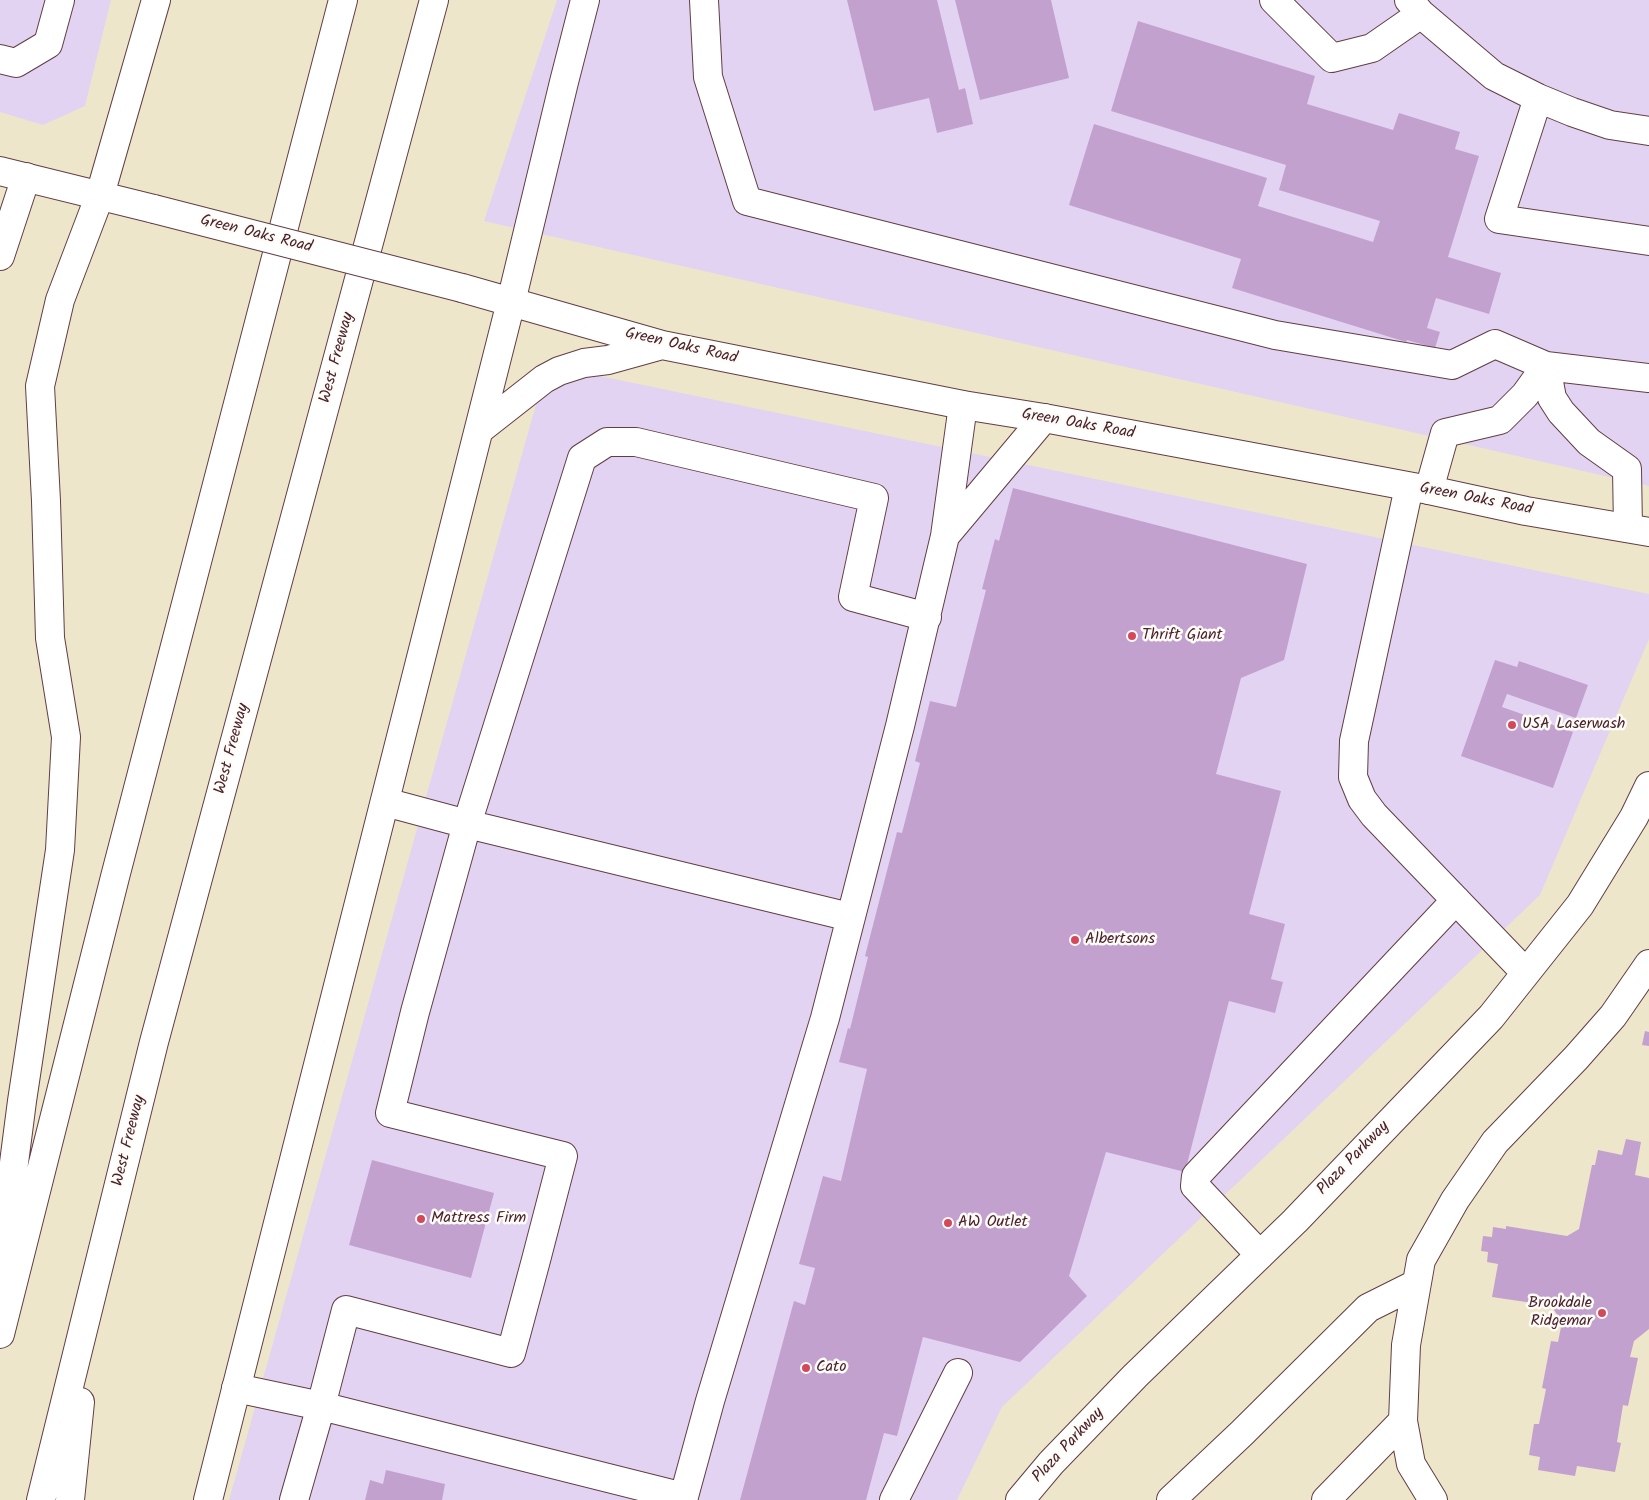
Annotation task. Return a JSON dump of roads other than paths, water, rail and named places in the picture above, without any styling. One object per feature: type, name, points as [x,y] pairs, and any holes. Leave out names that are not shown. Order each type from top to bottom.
[{"type":"main road","points":[[0,59],[16,63],[48,44],[60,0]]},
{"type":"main road","points":[[0,1271],[22,1101],[60,850],[66,736],[50,638],[40,386],[60,300],[100,195],[156,0]]},
{"type":"main road","name":"West Freeway","points":[[41,1500],[157,1032],[434,0]]},
{"type":"main road","points":[[208,1500],[479,430],[585,0]]},
{"type":"main road","points":[[704,0],[708,77],[747,201],[1275,335],[1452,365],[1496,344],[1546,366],[1649,378]]},
{"type":"main road","points":[[1274,0],[1332,58],[1372,48],[1415,7],[1494,76],[1538,98],[1572,112],[1610,124],[1649,131]]},
{"type":"main road","points":[[0,1334],[115,877],[341,5]]},
{"type":"main road","points":[[1538,98],[1499,218],[1649,241]]},
{"type":"main road","name":"Green Oaks Road","points":[[0,170],[462,288],[662,345],[963,405],[1044,418],[1526,511],[1639,530]]},
{"type":"main road","points":[[2,246],[26,177]]},
{"type":"main road","points":[[479,430],[544,379],[559,371],[584,363],[608,360],[662,345]]},
{"type":"main road","points":[[1526,973],[1374,815],[1362,799],[1353,777],[1354,741],[1419,489],[1445,433],[1500,420],[1525,395],[1546,366]]},
{"type":"main road","points":[[1546,366],[1552,398],[1561,412],[1589,442],[1627,469],[1639,530]]},
{"type":"main road","points":[[236,1388],[320,1406],[606,1489],[683,1498],[712,1392],[825,1018],[946,536],[963,405]]},
{"type":"main road","points":[[946,536],[1044,418]]},
{"type":"main road","points":[[294,1500],[346,1310],[511,1353],[563,1156],[390,1113],[417,1002],[467,824],[582,458],[607,442],[636,442],[874,498],[852,598],[927,617]]},
{"type":"main road","name":"Plaza Parkway","points":[[1020,1500],[1051,1463],[1128,1383],[1296,1221],[1491,1017],[1580,905],[1634,817],[1649,786]]},
{"type":"main road","points":[[385,802],[467,824],[850,917]]},
{"type":"main road","points":[[1260,1255],[1195,1186],[1196,1176],[1456,900]]},
{"type":"main road","points":[[1433,1500],[1411,1464],[1403,1422],[1406,1345],[1421,1260],[1455,1200],[1495,1142],[1614,1016],[1649,964]]},
{"type":"main road","points":[[1171,1500],[1242,1433],[1368,1308],[1416,1284]]},
{"type":"main road","points":[[70,1500],[89,1310]]},
{"type":"main road","points":[[894,1500],[958,1373]]},
{"type":"main road","points":[[1326,1500],[1403,1422]]},
{"type":"place","name":"Thrift Giant","points":[[1132,636]]},
{"type":"place","name":"USA Laserwash","points":[[1512,725]]},
{"type":"place","name":"Albertsons","points":[[1075,940]]},
{"type":"place","name":"Mattress Firm","points":[[421,1219]]},
{"type":"place","name":"AW Outlet","points":[[948,1223]]},
{"type":"place","name":"Brookdale Ridgemar","points":[[1602,1313]]},
{"type":"place","name":"Cato","points":[[806,1368]]}]
